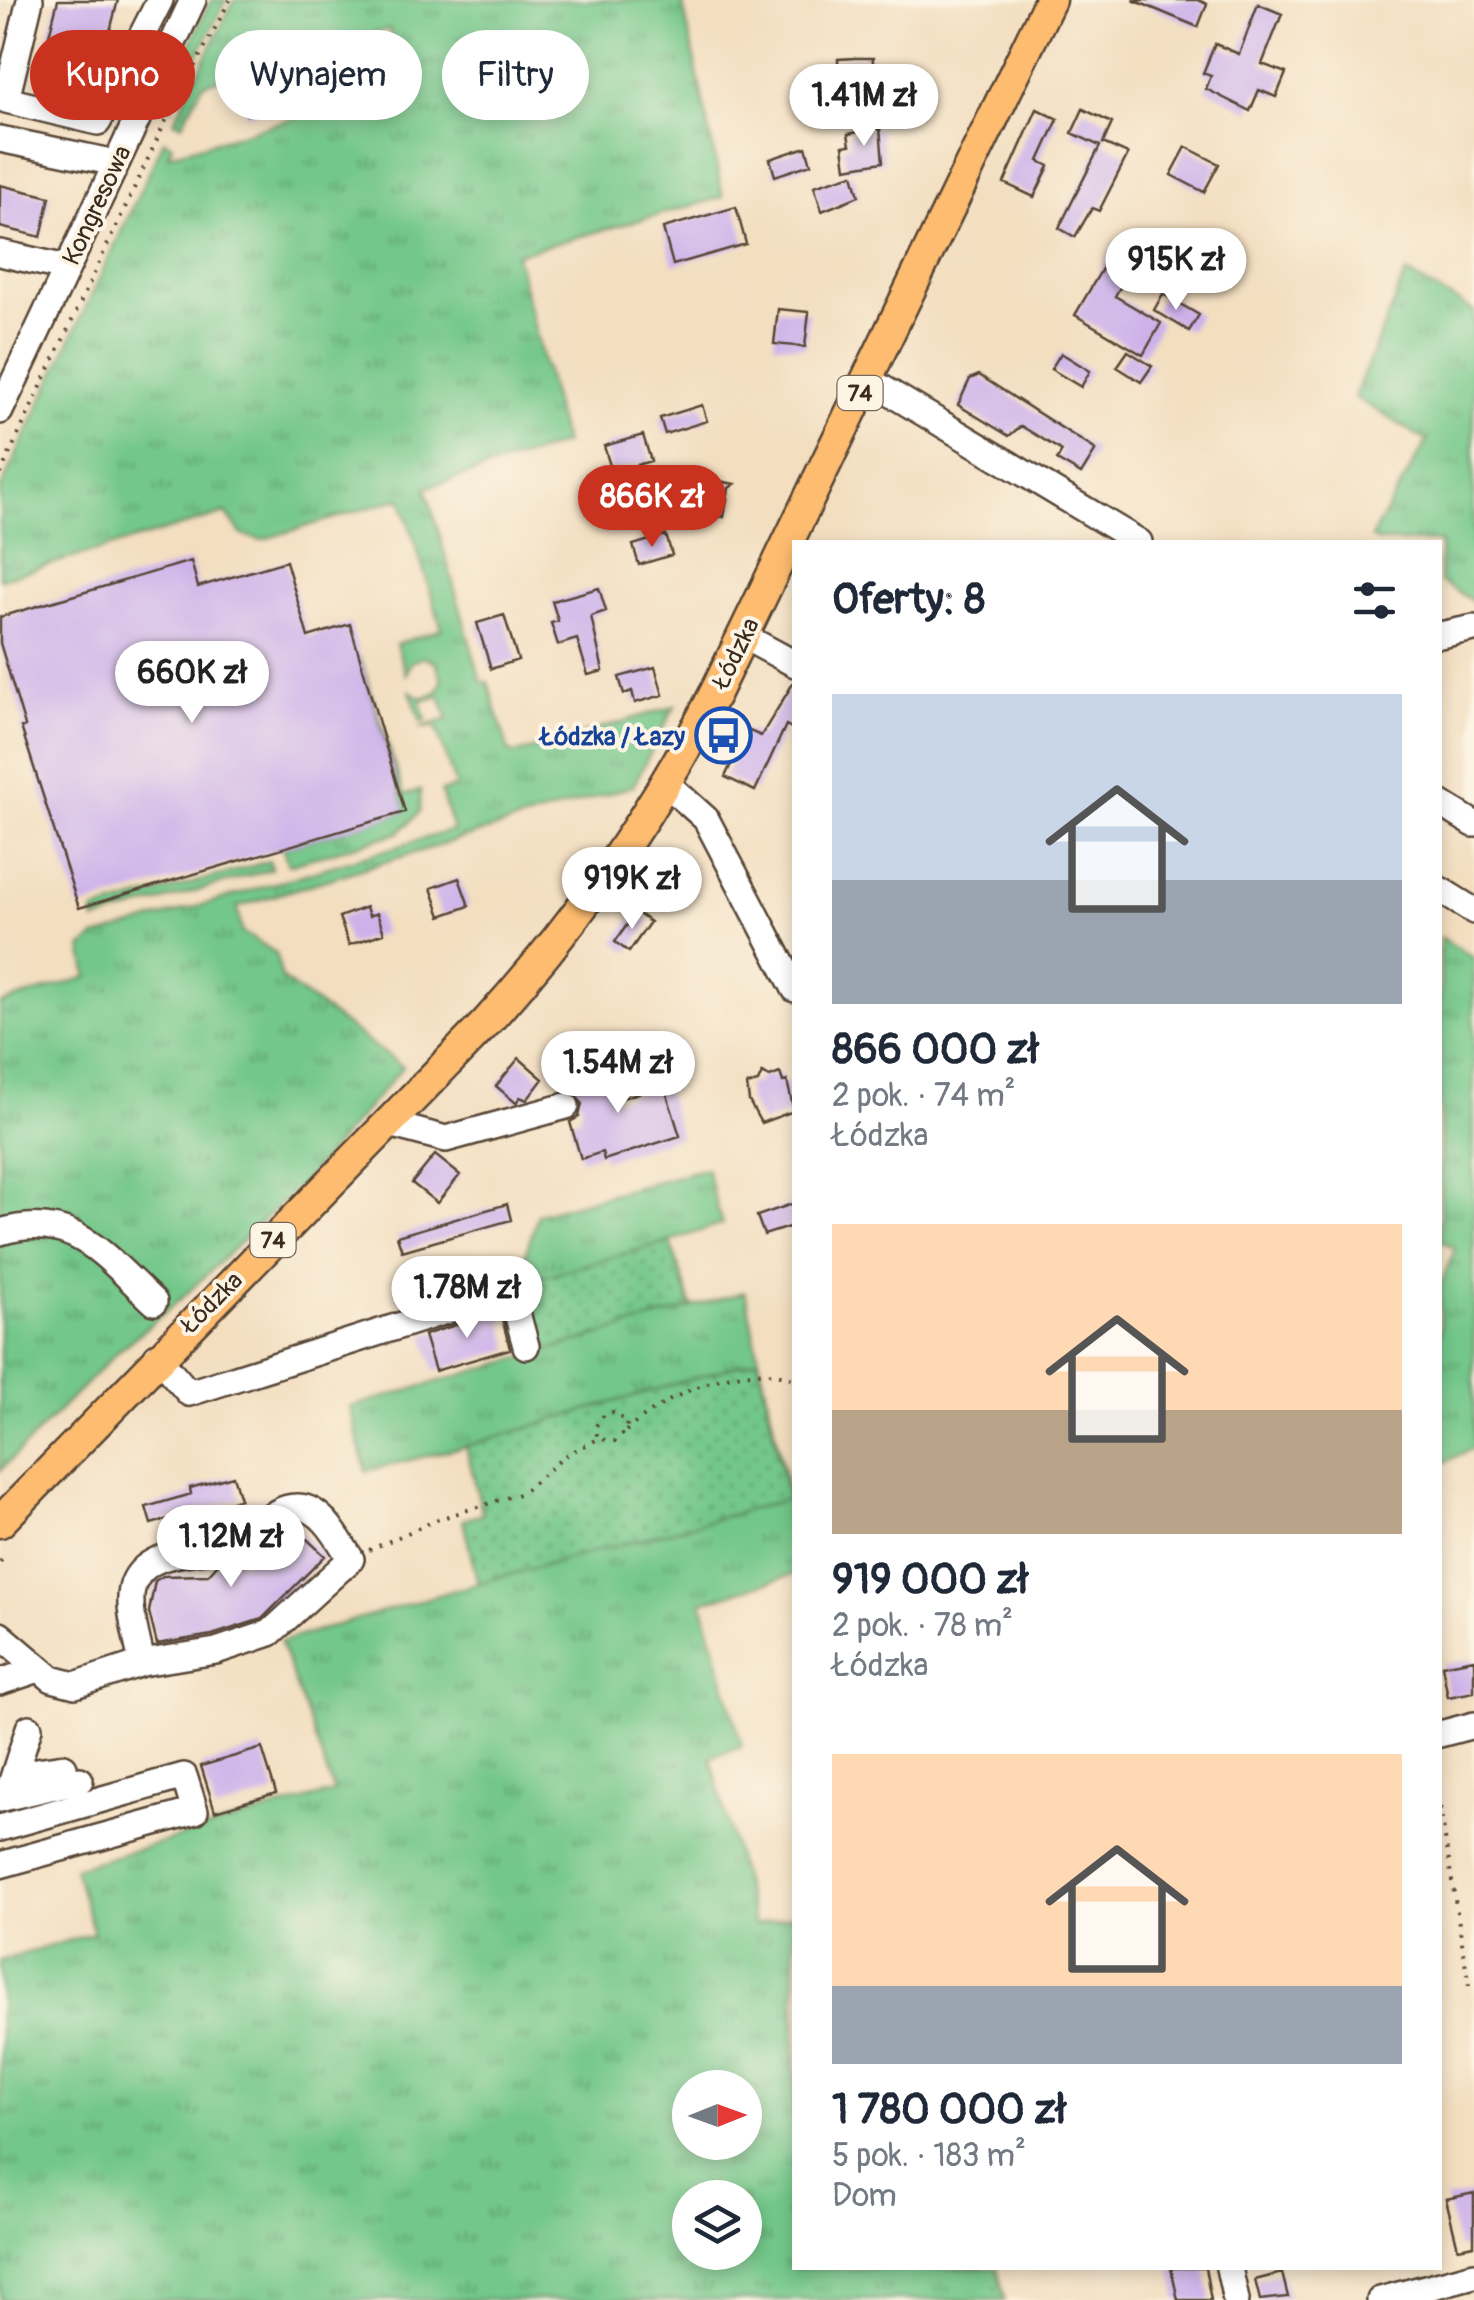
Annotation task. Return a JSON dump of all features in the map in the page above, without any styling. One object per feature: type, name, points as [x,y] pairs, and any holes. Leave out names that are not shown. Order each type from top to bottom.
[{"type":"main road","name":"Łódzka","points":[[0,1522],[388,1124],[550,950],[616,864],[667,784],[744,636],[1050,0]]},
{"type":"street","points":[[30,0],[6,100],[98,122],[160,0]]},
{"type":"street","name":"Kongresowa","points":[[0,410],[193,0]]},
{"type":"street","points":[[0,139],[116,163]]},
{"type":"street","points":[[0,253],[66,268]]},
{"type":"street","points":[[868,379],[1135,540]]},
{"type":"street","points":[[1442,635],[1474,628]]},
{"type":"street","points":[[744,636],[792,662]]},
{"type":"street","points":[[667,784],[706,819],[792,983]]},
{"type":"street","points":[[1442,804],[1474,824]]},
{"type":"street","points":[[1442,891],[1474,911]]},
{"type":"street","points":[[388,1124],[446,1139],[566,1106]]},
{"type":"street","points":[[0,1232],[42,1224],[69,1230],[90,1242],[154,1302]]},
{"type":"street","points":[[158,1356],[189,1393],[502,1293],[514,1298],[526,1346]]},
{"type":"street","points":[[0,1635],[39,1669],[66,1686],[142,1663],[216,1651],[270,1633],[351,1559],[316,1511],[296,1506],[269,1516],[242,1541],[156,1560],[137,1574],[130,1590],[142,1663]]},
{"type":"street","points":[[0,1682],[39,1669]]},
{"type":"street","points":[[1442,1733],[1474,1725]]},
{"type":"street","points":[[8,1790],[29,1728]]},
{"type":"street","points":[[8,1790],[72,1773]]},
{"type":"street","points":[[0,1828],[184,1776],[195,1810],[0,1865]]},
{"type":"street","points":[[1229,2270],[1236,2300]]},
{"type":"street","points":[[1380,2300],[1474,2275]]},
{"type":"path","points":[[0,474],[168,116],[230,0]]},
{"type":"path","points":[[351,1559],[414,1528],[522,1493],[566,1455],[598,1439],[615,1441],[650,1409],[723,1380],[763,1374],[792,1379]]},
{"type":"path","points":[[598,1439],[597,1422],[612,1412],[627,1422],[626,1431]]},
{"type":"path","points":[[0,1562],[6,1554]]},
{"type":"path","points":[[1442,1819],[1470,1992]]},
{"type":"green space","points":[[211,0],[226,0],[195,61],[195,34]]},
{"type":"green space","points":[[234,0],[682,0],[723,197],[516,254],[564,444],[426,488],[481,681],[488,682],[509,752],[516,754],[675,706],[633,786],[237,907],[242,932],[276,953],[282,979],[403,1067],[301,1184],[184,1296],[118,1351],[0,1471],[0,1004],[88,977],[82,948],[95,937],[453,830],[441,792],[456,787],[436,727],[420,728],[448,719],[440,696],[421,701],[426,720],[421,721],[410,691],[422,698],[437,692],[442,681],[436,663],[425,657],[411,662],[406,674],[396,644],[442,629],[401,498],[261,540],[242,535],[226,513],[0,579],[0,490],[164,140],[172,145],[168,155],[288,120],[422,120],[422,30],[219,30]]},
{"type":"green space","points":[[215,38],[215,80],[203,84],[195,99],[195,79]]},
{"type":"green space","points":[[1406,273],[1474,311],[1474,602],[1442,582],[1442,540],[1371,537],[1427,441],[1354,397]]},
{"type":"green space","points":[[360,657],[404,795],[420,790],[420,812],[398,833],[288,865],[283,848],[405,812]]},
{"type":"green space","points":[[269,861],[271,869],[95,921],[93,912]]},
{"type":"green space","points":[[1442,938],[1474,958],[1474,1447],[1442,1464],[1442,1281],[1455,1249],[1442,1241]]},
{"type":"green space","points":[[706,1168],[722,1224],[670,1241],[692,1307],[745,1292],[792,1511],[792,1575],[702,1602],[742,1746],[711,1757],[754,1925],[792,1915],[792,2270],[998,2270],[1005,2300],[0,2300],[0,1961],[94,1933],[74,1868],[334,1792],[280,1642],[478,1583],[463,1520],[483,1515],[466,1446],[366,1471],[350,1407],[534,1354],[516,1284],[538,1214]]},
{"type":"green space","points":[[670,1241],[691,1308],[535,1354],[516,1284]]},
{"type":"green space","points":[[758,1359],[788,1499],[478,1583],[463,1520],[483,1514],[466,1446]]},
{"type":"building","points":[[58,0],[118,0],[110,30],[50,30]]},
{"type":"building","points":[[1133,0],[1198,0],[1207,4],[1198,27]]},
{"type":"building","points":[[1258,4],[1282,14],[1262,64],[1286,73],[1276,97],[1259,90],[1250,111],[1206,89],[1211,76],[1203,73],[1215,44],[1239,54]]},
{"type":"building","points":[[873,58],[872,88],[839,89],[838,59]]},
{"type":"building","points":[[1037,109],[1058,119],[1039,161],[1049,166],[1034,197],[1004,183]]},
{"type":"building","points":[[1083,109],[1112,123],[1103,143],[1128,154],[1099,211],[1092,208],[1075,237],[1059,228],[1100,146],[1072,133]]},
{"type":"building","points":[[880,128],[883,162],[846,168],[843,146],[850,145],[848,134]]},
{"type":"building","points":[[806,147],[811,164],[775,176],[770,159]]},
{"type":"building","points":[[1186,147],[1219,164],[1204,192],[1171,175]]},
{"type":"building","points":[[853,174],[859,196],[822,211],[814,186]]},
{"type":"building","points":[[0,185],[50,197],[41,237],[0,227]]},
{"type":"building","points":[[736,207],[746,244],[673,265],[663,228]]},
{"type":"building","points":[[1132,231],[1170,254],[1157,276],[1134,263],[1115,296],[1161,323],[1143,355],[1075,315],[1120,238],[1126,242]]},
{"type":"building","points":[[1163,294],[1199,315],[1189,331],[1154,310]]},
{"type":"building","points":[[778,309],[809,312],[805,347],[774,344]]},
{"type":"building","points":[[1128,351],[1152,366],[1141,382],[1117,367]]},
{"type":"building","points":[[1061,353],[1090,371],[1081,387],[1051,369]]},
{"type":"building","points":[[979,375],[1096,450],[1081,474],[1057,460],[1062,451],[1021,426],[1009,436],[958,405],[970,379]]},
{"type":"building","points":[[702,405],[707,421],[665,434],[660,418]]},
{"type":"building","points":[[643,435],[651,461],[612,472],[604,446]]},
{"type":"building","points":[[690,476],[735,484],[729,488],[724,517],[694,512],[697,492],[645,499],[643,490]]},
{"type":"building","points":[[666,535],[672,555],[639,565],[633,545]]},
{"type":"building","points":[[191,561],[198,587],[286,561],[308,637],[350,624],[405,812],[79,908],[21,727],[25,726],[0,643],[0,617]]},
{"type":"building","points":[[599,588],[606,611],[591,616],[603,671],[588,675],[577,639],[558,645],[551,623],[558,621],[552,601]]},
{"type":"building","points":[[504,615],[518,660],[491,669],[477,623]]},
{"type":"building","points":[[655,667],[663,695],[635,703],[632,691],[624,694],[619,677]]},
{"type":"building","points":[[792,685],[792,728],[786,725],[755,791],[725,777],[747,730],[761,736]]},
{"type":"building","points":[[459,878],[469,906],[441,916],[431,888]]},
{"type":"building","points":[[366,907],[369,916],[377,913],[384,933],[349,945],[339,917]]},
{"type":"building","points":[[636,912],[650,922],[629,952],[615,942]]},
{"type":"building","points":[[519,1058],[543,1079],[527,1100],[520,1097],[516,1103],[496,1086]]},
{"type":"building","points":[[604,1062],[616,1100],[664,1085],[680,1136],[604,1160],[602,1152],[581,1159],[570,1122],[579,1117],[582,1103],[571,1091],[566,1074]]},
{"type":"building","points":[[762,1073],[770,1077],[780,1073],[783,1082],[787,1081],[792,1112],[761,1123],[749,1101],[747,1085],[758,1082]]},
{"type":"building","points":[[435,1155],[460,1175],[437,1203],[412,1183]]},
{"type":"building","points":[[507,1204],[511,1220],[402,1251],[397,1236]]},
{"type":"building","points":[[792,1204],[792,1226],[764,1235],[757,1216]]},
{"type":"building","points":[[500,1311],[510,1349],[435,1371],[424,1335]]},
{"type":"building","points":[[233,1476],[240,1499],[151,1524],[146,1507],[191,1494],[190,1488]]},
{"type":"building","points":[[291,1524],[325,1556],[262,1619],[212,1635],[157,1644],[149,1612],[155,1581],[163,1576],[208,1575],[218,1564],[238,1559],[244,1565]]},
{"type":"building","points":[[1474,1659],[1474,1692],[1448,1697],[1442,1665]]},
{"type":"building","points":[[262,1748],[276,1793],[215,1811],[201,1766]]},
{"type":"building","points":[[1474,2193],[1474,2245],[1458,2248],[1446,2199]]},
{"type":"building","points":[[1171,2270],[1205,2270],[1211,2300],[1178,2300]]},
{"type":"building","points":[[1282,2273],[1288,2297],[1260,2300],[1255,2280]]},
{"type":"place","name":"Łódzka / Łazy","points":[[724,736]]}]
